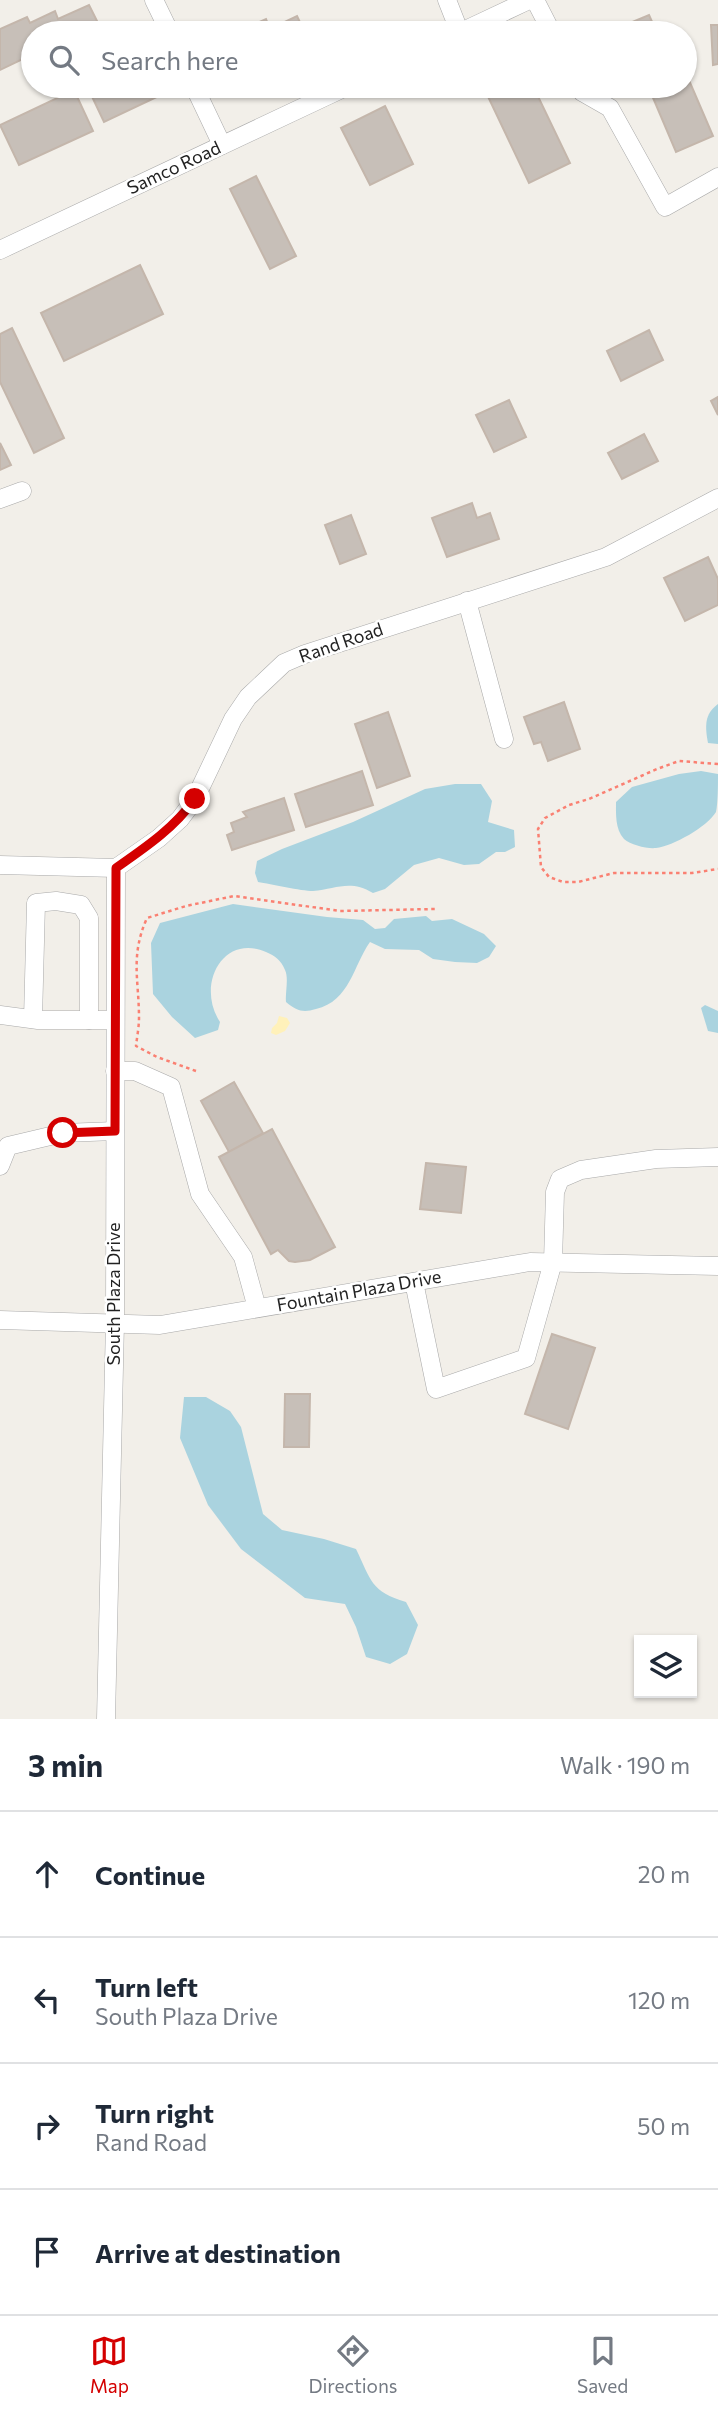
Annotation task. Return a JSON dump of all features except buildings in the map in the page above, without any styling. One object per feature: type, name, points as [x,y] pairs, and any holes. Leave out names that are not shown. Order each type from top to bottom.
[{"type":"street","points":[[154,0],[161,21]]},
{"type":"street","points":[[447,0],[455,21]]},
{"type":"street","points":[[485,21],[529,0]]},
{"type":"street","points":[[535,0],[546,21]]},
{"type":"street","points":[[200,98],[222,145]]},
{"type":"street","name":"Samco Road","points":[[0,250],[322,98]]},
{"type":"street","points":[[592,98],[610,108],[665,207],[718,177]]},
{"type":"street","points":[[0,499],[22,491]]},
{"type":"street","name":"Rand Road","points":[[116,868],[159,838],[180,819],[195,799],[233,719],[248,697],[284,663],[606,556],[718,498]]},
{"type":"street","points":[[467,601],[504,739]]},
{"type":"street","points":[[0,865],[116,868]]},
{"type":"street","name":"South Plaza Drive","points":[[106,1719],[115,1322],[116,868]]},
{"type":"street","points":[[33,1019],[36,903],[56,901],[80,905],[89,918],[89,1020]]},
{"type":"street","points":[[0,1015],[33,1019],[115,1020]]},
{"type":"street","points":[[115,1071],[135,1072],[171,1087],[200,1194],[243,1257],[257,1308]]},
{"type":"street","points":[[0,1166],[8,1146],[63,1133],[115,1131]]},
{"type":"street","points":[[414,1282],[436,1389],[526,1358],[553,1262],[555,1192],[561,1180],[581,1170],[634,1162],[718,1157]]},
{"type":"street","name":"Fountain Plaza Drive","points":[[0,1320],[160,1325],[530,1262],[718,1266]]},
{"type":"path","points":[[718,764],[679,761],[668,765],[569,805],[545,818],[538,830],[541,867],[550,877],[563,882],[614,873],[692,873],[718,869]]},
{"type":"path","points":[[196,1071],[136,1046],[139,1018],[135,979],[139,935],[146,918],[234,896],[340,911],[435,909]]},
{"type":"sand","points":[[279,1016],[287,1018],[290,1023],[285,1031],[276,1035],[271,1033]]},
{"type":"water","points":[[718,704],[718,744],[708,743],[707,721],[710,712]]},
{"type":"water","points":[[701,771],[718,774],[718,799],[712,818],[680,840],[656,848],[639,846],[624,839],[618,826],[616,802],[632,787]]},
{"type":"water","points":[[455,784],[481,784],[492,801],[488,822],[514,830],[515,847],[505,852],[496,852],[479,864],[464,865],[439,858],[414,865],[385,889],[373,893],[350,886],[313,891],[258,882],[255,873],[257,861],[425,789]]},
{"type":"water","points":[[233,904],[363,920],[375,929],[385,928],[394,919],[426,916],[432,921],[452,919],[484,934],[496,946],[489,957],[477,963],[433,959],[419,950],[385,949],[370,942],[344,991],[327,1005],[304,1011],[286,1002],[286,973],[277,959],[266,952],[250,948],[237,950],[226,956],[212,979],[213,1008],[220,1022],[218,1030],[195,1038],[172,1017],[153,994],[151,943],[160,923]]},
{"type":"water","points":[[705,1005],[718,1011],[718,1033],[708,1031],[701,1008]]},
{"type":"water","points":[[184,1397],[206,1397],[230,1411],[241,1427],[263,1514],[282,1530],[356,1549],[369,1577],[379,1589],[406,1602],[418,1625],[407,1654],[390,1664],[366,1657],[345,1604],[305,1598],[241,1549],[208,1505],[180,1438]]},
{"type":"route","points":[[63,1133],[115,1131],[116,868],[159,838],[180,819],[195,799]]}]
